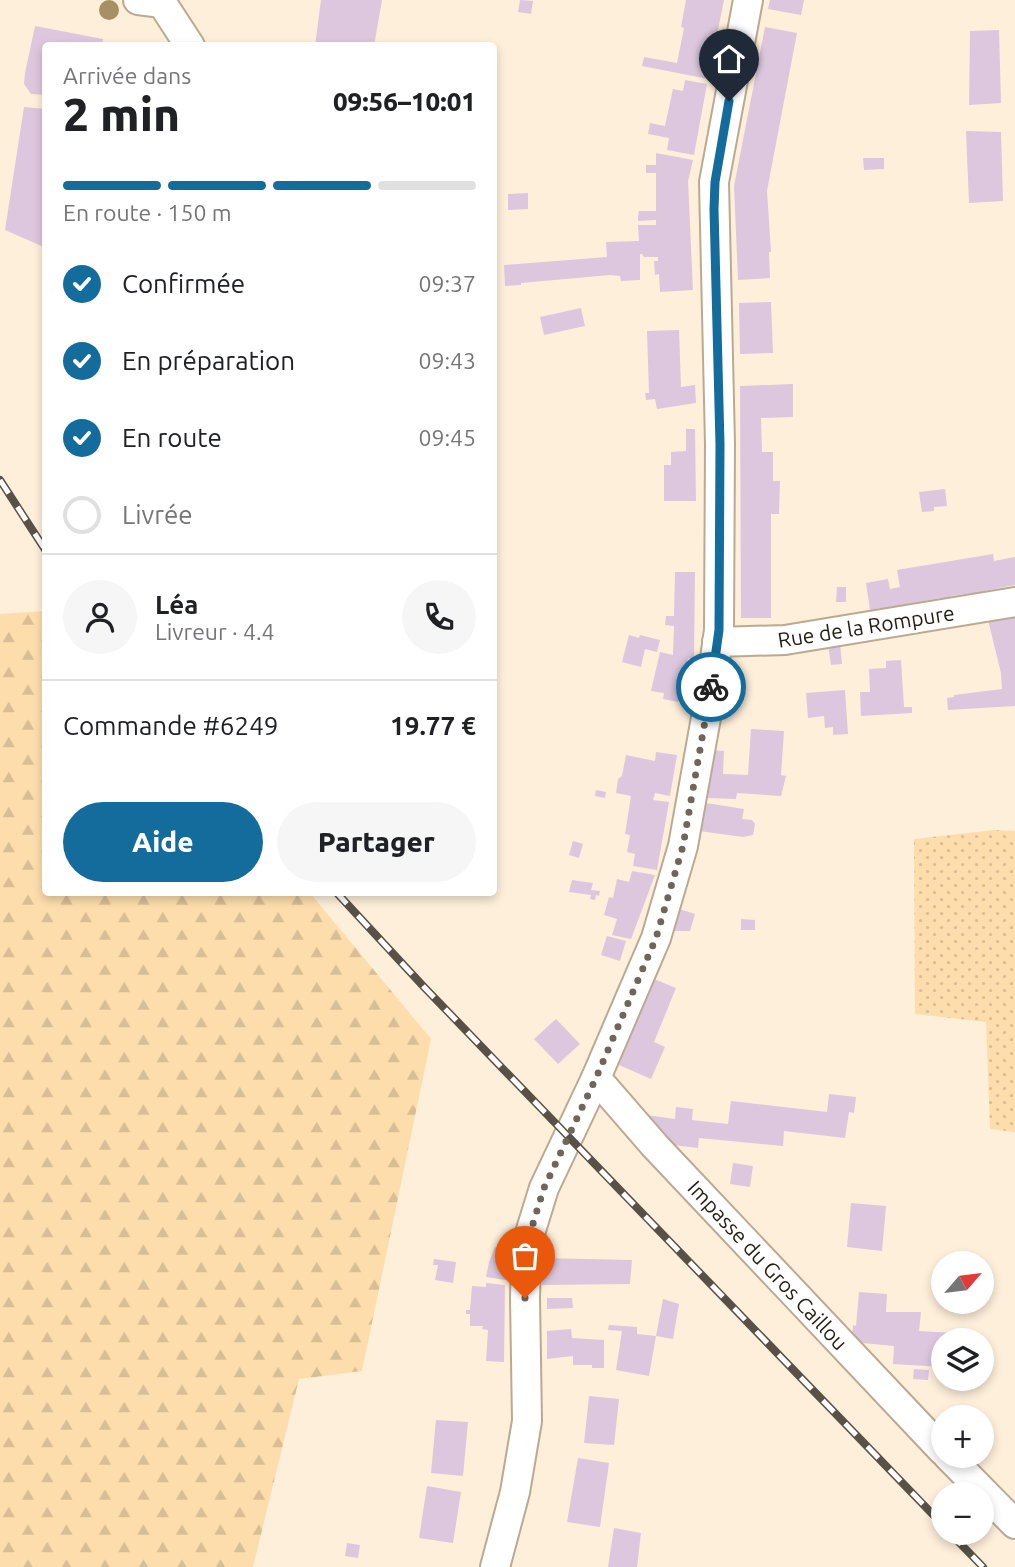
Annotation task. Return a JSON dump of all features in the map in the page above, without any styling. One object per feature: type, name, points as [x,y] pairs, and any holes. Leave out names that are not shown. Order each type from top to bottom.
[{"type":"street","points":[[139,0],[162,3],[187,42]]},
{"type":"street","points":[[495,1567],[515,1492],[527,1421],[525,1298],[526,1260],[531,1230],[544,1188],[596,1078],[656,938],[683,846],[697,776],[718,636],[720,444],[715,182],[748,0]]},
{"type":"street","name":"Rue de la Rompure","points":[[718,636],[785,640],[1015,603]]},
{"type":"street","name":"Impasse du Gros Caillou","points":[[596,1078],[655,1146],[931,1438]]},
{"type":"street","points":[[960,1468],[1015,1524]]},
{"type":"green space","points":[[42,611],[42,896],[312,896],[431,1039],[362,1371],[299,1379],[253,1567],[0,1567],[0,614]]},
{"type":"green space","points":[[994,830],[1015,831],[1015,1132],[990,1129],[986,1022],[915,1014],[914,839]]},
{"type":"building","points":[[321,0],[382,0],[375,42],[316,42]]},
{"type":"building","points":[[520,0],[533,1],[531,14],[518,12]]},
{"type":"building","points":[[686,0],[724,0],[708,79],[642,66],[644,57],[677,63]]},
{"type":"building","points":[[770,0],[804,0],[801,15],[768,9]]},
{"type":"building","points":[[35,26],[103,39],[103,42],[42,42],[42,95],[31,94],[24,84]]},
{"type":"building","points":[[765,27],[797,33],[767,191],[770,278],[738,280],[734,186]]},
{"type":"building","points":[[999,30],[1001,103],[969,105],[970,31]]},
{"type":"building","points":[[685,80],[707,84],[694,155],[667,150],[669,138],[648,134],[650,123],[665,126],[673,89],[683,91]]},
{"type":"building","points":[[24,107],[42,109],[42,246],[5,230]]},
{"type":"building","points":[[966,131],[1001,132],[1003,201],[969,203]]},
{"type":"building","points":[[656,153],[693,160],[688,181],[693,290],[660,292],[659,274],[655,275],[654,261],[658,261],[658,257],[644,257],[642,254],[640,280],[621,281],[620,276],[610,275],[505,286],[504,265],[607,257],[606,242],[639,241],[638,225],[656,225],[656,220],[638,221],[638,217],[639,211],[656,211],[656,173],[646,173],[646,165],[656,165]]},
{"type":"building","points":[[863,158],[884,158],[884,169],[864,170]]},
{"type":"building","points":[[528,193],[528,209],[508,210],[508,194]]},
{"type":"building","points":[[771,302],[773,353],[740,354],[739,303]]},
{"type":"building","points":[[581,308],[585,326],[544,335],[540,317]]},
{"type":"building","points":[[679,330],[681,387],[695,385],[696,403],[657,409],[655,399],[646,400],[645,393],[649,393],[647,331]]},
{"type":"building","points":[[793,384],[793,417],[761,418],[762,452],[773,452],[773,481],[780,481],[779,514],[771,514],[771,618],[741,618],[740,386]]},
{"type":"building","points":[[686,429],[695,429],[696,501],[664,501],[664,465],[671,465],[671,452],[686,451]]},
{"type":"building","points":[[945,489],[947,506],[922,512],[919,492]]},
{"type":"building","points":[[993,554],[994,561],[1015,557],[1015,585],[973,596],[972,593],[881,611],[881,608],[870,610],[866,583],[888,579],[890,589],[900,587],[897,570]]},
{"type":"building","points":[[675,572],[695,572],[694,660],[688,658],[678,702],[663,699],[664,693],[651,691],[660,652],[673,655],[674,626],[665,625],[666,616],[674,616]]},
{"type":"building","points":[[837,587],[846,587],[846,602],[836,602]]},
{"type":"building","points":[[1015,617],[1015,706],[948,710],[947,698],[954,695],[1002,689],[1001,673],[988,620]]},
{"type":"building","points":[[629,635],[660,640],[657,652],[645,649],[641,667],[622,662]]},
{"type":"building","points":[[840,643],[842,664],[831,665],[828,645]]},
{"type":"building","points":[[901,660],[904,707],[912,707],[912,713],[861,716],[860,692],[870,692],[869,669],[886,668],[886,661]]},
{"type":"building","points":[[845,690],[848,734],[833,735],[833,727],[825,728],[824,716],[808,718],[806,693]]},
{"type":"building","points":[[751,729],[784,731],[781,775],[786,776],[781,796],[737,793],[736,799],[706,798],[710,750],[724,751],[723,774],[748,775]]},
{"type":"building","points":[[656,752],[677,755],[670,796],[655,793],[653,800],[669,802],[657,870],[633,866],[635,854],[627,852],[630,835],[625,834],[631,796],[616,793],[626,755],[655,761]]},
{"type":"building","points":[[596,790],[606,792],[605,798],[595,796]]},
{"type":"building","points":[[706,803],[744,809],[742,819],[752,820],[755,824],[753,835],[743,837],[699,831]]},
{"type":"building","points":[[573,841],[583,844],[579,858],[569,855]]},
{"type":"building","points":[[632,871],[655,875],[631,939],[612,935],[617,919],[604,915],[609,897],[613,898],[617,879],[629,882]]},
{"type":"building","points":[[572,880],[593,883],[591,890],[600,891],[599,896],[596,895],[595,900],[590,899],[591,895],[569,892]]},
{"type":"building","points":[[676,908],[695,914],[690,931],[670,931]]},
{"type":"building","points":[[741,919],[755,920],[755,930],[741,930]]},
{"type":"building","points":[[607,936],[626,941],[620,961],[601,955]]},
{"type":"building","points":[[654,979],[676,988],[654,1042],[665,1047],[651,1079],[619,1065],[629,1038],[626,1037],[628,1033],[631,1034]]},
{"type":"building","points":[[556,1019],[580,1044],[558,1064],[534,1039]]},
{"type":"building","points":[[829,1094],[856,1097],[854,1113],[849,1112],[845,1138],[784,1131],[783,1146],[699,1138],[698,1148],[671,1147],[646,1115],[675,1119],[676,1107],[693,1109],[692,1120],[728,1124],[731,1101],[827,1112]]},
{"type":"building","points":[[733,1163],[753,1166],[750,1187],[730,1184]]},
{"type":"building","points":[[851,1203],[886,1206],[882,1251],[847,1247]]},
{"type":"building","points":[[495,1247],[508,1250],[506,1280],[486,1277]]},
{"type":"building","points":[[542,1258],[632,1260],[630,1284],[542,1285]]},
{"type":"building","points":[[434,1259],[456,1262],[453,1283],[435,1280],[438,1265],[433,1265]]},
{"type":"building","points":[[486,1283],[505,1285],[504,1362],[486,1361],[488,1330],[482,1329],[483,1326],[470,1326],[470,1314],[466,1314],[466,1310],[470,1310],[472,1286],[486,1287]]},
{"type":"building","points":[[859,1292],[887,1294],[886,1312],[921,1312],[919,1331],[931,1332],[931,1366],[893,1364],[894,1346],[852,1342],[853,1325],[856,1326]]},
{"type":"building","points":[[547,1298],[572,1298],[573,1308],[547,1309]]},
{"type":"building","points":[[663,1299],[679,1304],[673,1339],[656,1336]]},
{"type":"building","points":[[609,1325],[637,1327],[637,1334],[656,1336],[649,1376],[616,1370],[622,1331],[608,1330]]},
{"type":"building","points":[[571,1329],[572,1338],[604,1340],[604,1368],[573,1365],[573,1356],[547,1359],[547,1331]]},
{"type":"building","points":[[914,1369],[929,1370],[928,1380],[913,1379]]},
{"type":"building","points":[[589,1396],[619,1399],[614,1445],[584,1443]]},
{"type":"building","points":[[436,1420],[468,1422],[463,1476],[431,1473]]},
{"type":"building","points":[[578,1458],[609,1463],[600,1527],[567,1522]]},
{"type":"building","points":[[427,1486],[461,1492],[453,1543],[419,1538]]},
{"type":"building","points":[[614,1528],[641,1533],[637,1567],[608,1567]]},
{"type":"building","points":[[347,1543],[360,1545],[358,1558],[345,1556]]},
{"type":"railway","points":[[0,480],[42,545]]},
{"type":"railway","points":[[340,896],[424,987],[931,1513]]},
{"type":"railway","points":[[962,1545],[983,1567]]},
{"type":"way so far","points":[[525,1298],[526,1260],[531,1230],[544,1188],[596,1078],[656,938],[683,846],[711,687]]},
{"type":"route","points":[[711,687],[719,630],[720,444],[714,209],[715,182],[729,101]]}]
